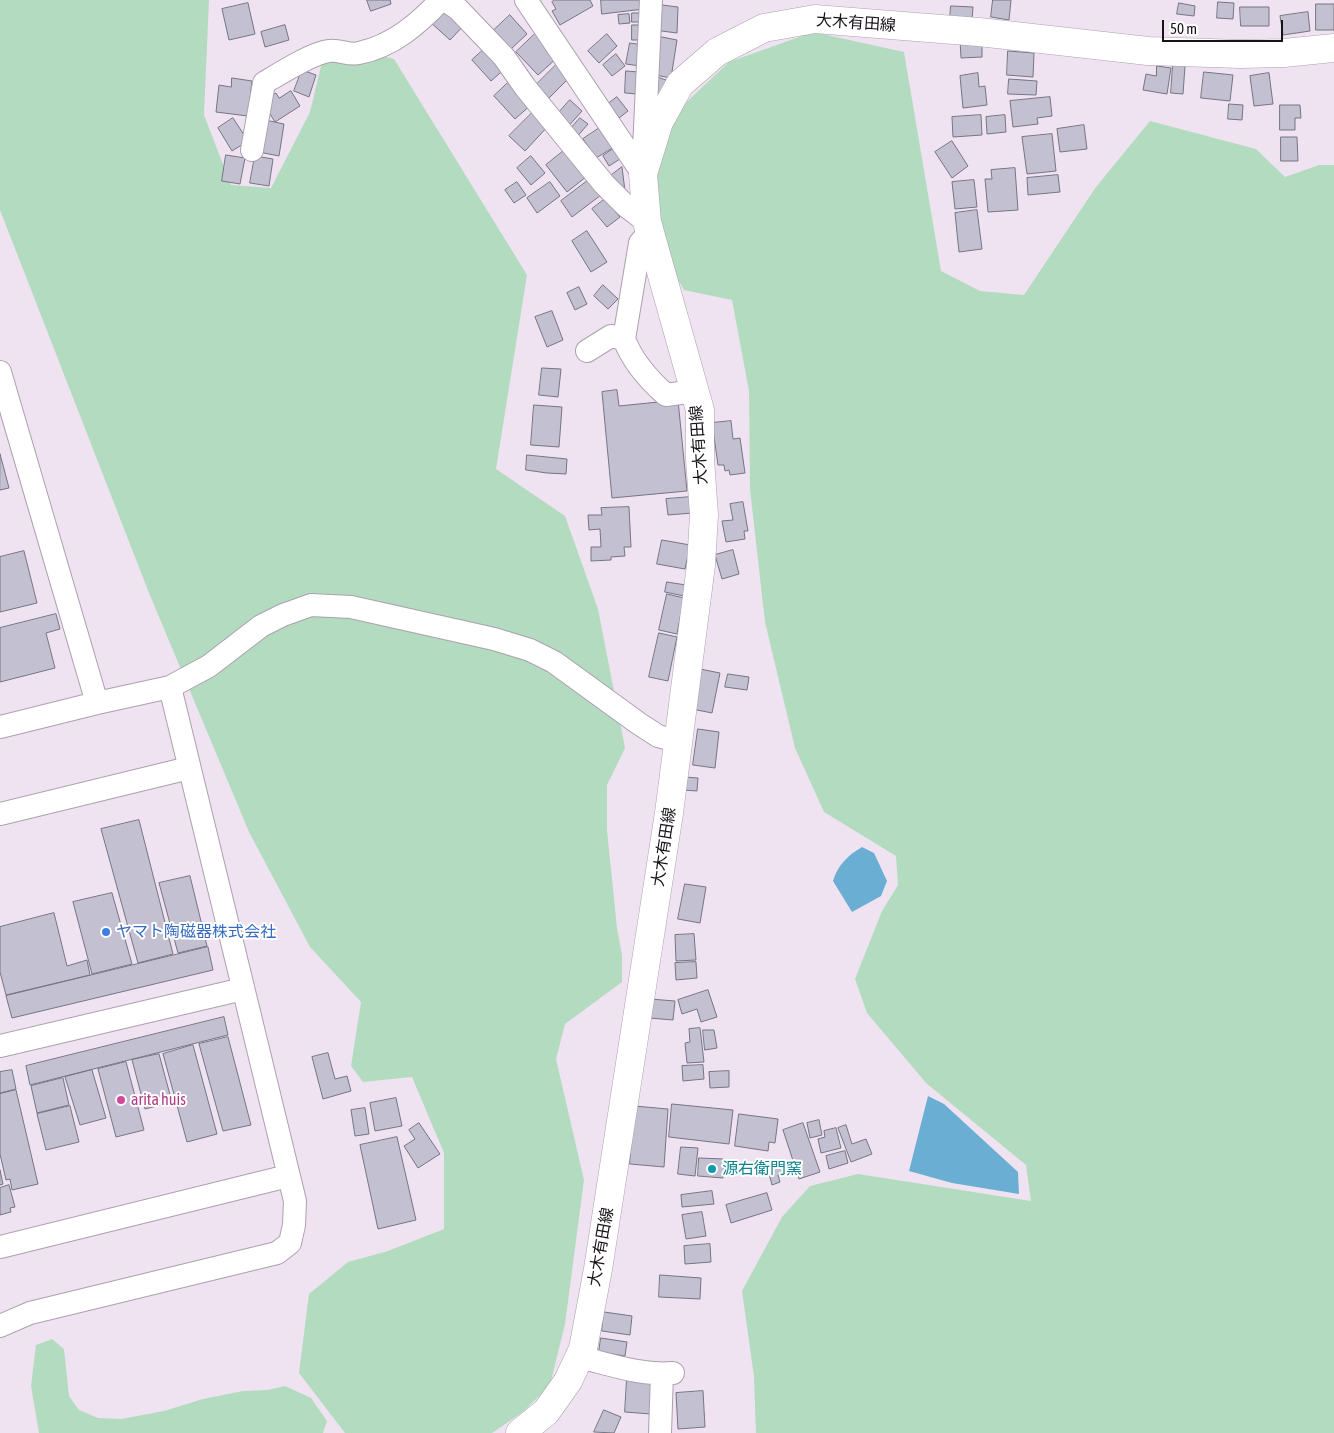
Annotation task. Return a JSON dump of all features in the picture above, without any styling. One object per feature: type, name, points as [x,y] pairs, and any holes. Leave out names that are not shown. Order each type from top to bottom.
[{"type":"main road","name":"大木有田線","points":[[520,1433],[546,1412],[568,1381],[583,1349],[598,1268],[670,813],[702,565],[704,523],[700,459],[700,410],[649,226],[643,174],[659,122],[680,84],[717,52],[764,28],[815,19],[979,32],[1148,51],[1241,54],[1284,53],[1334,48]]},
{"type":"street","points":[[526,0],[643,174]]},
{"type":"street","points":[[643,174],[651,0]]},
{"type":"street","points":[[252,150],[264,83],[285,70],[330,50],[358,54],[399,38],[422,21],[456,3],[504,57],[525,87],[604,184],[649,226],[640,243],[624,339],[627,348],[653,384],[666,395],[695,390]]},
{"type":"street","points":[[587,351],[611,336],[624,339]]},
{"type":"street","points":[[0,372],[97,703]]},
{"type":"street","points":[[0,727],[170,687],[209,666],[261,626],[283,614],[311,605],[351,607],[494,639],[530,650],[554,662],[630,718],[658,736],[679,742]]},
{"type":"street","points":[[0,1326],[30,1313],[277,1253],[290,1243],[294,1225],[295,1201],[170,687]]},
{"type":"street","points":[[0,814],[190,768]]},
{"type":"street","points":[[0,1046],[242,989]]},
{"type":"street","points":[[0,1247],[288,1176]]},
{"type":"street","points":[[579,1357],[639,1371],[667,1374],[660,1433]]},
{"type":"green space","points":[[0,0],[209,0],[204,115],[231,185],[271,188],[310,112],[327,41],[394,59],[527,275],[496,469],[565,516],[598,609],[625,748],[607,785],[607,830],[617,928],[622,955],[622,982],[565,1024],[556,1059],[584,1180],[565,1324],[550,1385],[523,1412],[492,1433],[345,1433],[299,1373],[309,1294],[348,1262],[388,1251],[444,1229],[444,1153],[412,1077],[363,1082],[351,1066],[361,1002],[310,947],[249,832],[149,593],[0,210]]},
{"type":"green space","points":[[813,32],[904,52],[941,271],[980,291],[1024,295],[1096,187],[1150,121],[1256,149],[1285,177],[1319,165],[1334,165],[1334,1433],[756,1433],[754,1377],[742,1291],[782,1217],[810,1186],[858,1174],[1031,1201],[1026,1165],[926,1083],[867,1013],[855,979],[882,911],[898,885],[896,856],[824,812],[795,748],[765,622],[750,489],[749,391],[732,300],[684,290],[656,241],[653,176],[677,111],[729,62]]},
{"type":"green space","points":[[52,1339],[64,1349],[69,1396],[79,1410],[98,1418],[121,1419],[164,1411],[203,1399],[243,1391],[268,1390],[285,1386],[311,1398],[327,1421],[323,1433],[39,1433],[31,1386],[36,1345]]},
{"type":"water","points":[[862,847],[874,853],[887,881],[881,896],[852,912],[833,881],[844,861]]},
{"type":"water","points":[[928,1096],[944,1104],[1018,1172],[1019,1194],[952,1183],[909,1171]]},
{"type":"building","points":[[367,0],[390,0],[391,4],[371,11]]},
{"type":"building","points":[[555,0],[590,0],[593,6],[560,25],[552,11],[556,9],[552,2]]},
{"type":"building","points":[[601,0],[643,0],[644,9],[602,14]]},
{"type":"building","points":[[993,0],[1011,0],[1009,20],[991,17]]},
{"type":"building","points":[[445,2],[467,22],[450,40],[429,21]]},
{"type":"building","points":[[1218,2],[1234,3],[1233,19],[1217,18]]},
{"type":"building","points":[[248,3],[255,34],[229,40],[222,9]]},
{"type":"building","points":[[1179,3],[1195,6],[1194,16],[1177,14]]},
{"type":"building","points":[[1316,4],[1334,4],[1334,30],[1316,30]]},
{"type":"building","points":[[662,5],[678,7],[677,33],[654,30]]},
{"type":"building","points":[[951,6],[973,7],[972,20],[950,19]]},
{"type":"building","points":[[1240,7],[1269,7],[1269,26],[1241,26]]},
{"type":"building","points":[[1308,12],[1310,31],[1283,35],[1280,16]]},
{"type":"building","points":[[632,13],[644,13],[644,22],[632,22]]},
{"type":"building","points":[[629,14],[630,23],[619,24],[618,15]]},
{"type":"building","points":[[510,15],[527,34],[510,50],[493,31]]},
{"type":"building","points":[[285,25],[289,40],[265,47],[261,32]]},
{"type":"building","points":[[632,25],[643,25],[643,40],[632,40]]},
{"type":"building","points":[[536,33],[558,57],[538,75],[516,52]]},
{"type":"building","points":[[607,34],[617,46],[599,63],[588,51]]},
{"type":"building","points":[[657,36],[677,40],[671,78],[650,74]]},
{"type":"building","points":[[982,39],[982,57],[961,58],[960,40]]},
{"type":"building","points":[[630,43],[643,45],[640,66],[626,64]]},
{"type":"building","points":[[490,44],[509,65],[491,81],[472,60]]},
{"type":"building","points":[[1008,51],[1034,53],[1033,77],[1007,75]]},
{"type":"building","points":[[616,54],[625,66],[612,76],[603,65]]},
{"type":"building","points":[[556,65],[569,78],[543,104],[530,91]]},
{"type":"building","points":[[1173,65],[1185,66],[1183,94],[1171,93]]},
{"type":"building","points":[[1157,66],[1171,68],[1167,94],[1143,90],[1146,74],[1156,76]]},
{"type":"building","points":[[302,70],[316,75],[309,97],[294,91]]},
{"type":"building","points":[[626,71],[639,72],[637,94],[625,93]]},
{"type":"building","points":[[1204,72],[1233,75],[1230,101],[1201,98]]},
{"type":"building","points":[[978,73],[979,87],[985,86],[987,105],[963,108],[960,76]]},
{"type":"building","points":[[1269,73],[1273,104],[1254,106],[1250,76]]},
{"type":"building","points":[[654,76],[666,80],[662,97],[649,94]]},
{"type":"building","points":[[232,78],[252,81],[248,116],[216,112],[219,85],[231,87]]},
{"type":"building","points":[[1009,79],[1037,81],[1036,95],[1008,94]]},
{"type":"building","points":[[511,80],[532,104],[515,119],[494,96]]},
{"type":"building","points":[[291,91],[300,106],[275,122],[262,101],[276,93],[279,98]]},
{"type":"building","points":[[617,97],[628,111],[619,118],[608,104]]},
{"type":"building","points":[[1050,97],[1052,116],[1037,118],[1038,124],[1013,127],[1010,101]]},
{"type":"building","points":[[570,100],[582,111],[566,129],[554,118]]},
{"type":"building","points":[[1229,104],[1243,105],[1242,120],[1228,119]]},
{"type":"building","points":[[1280,105],[1300,105],[1301,118],[1295,118],[1295,130],[1280,130]]},
{"type":"building","points":[[536,109],[550,124],[525,151],[509,136]]},
{"type":"building","points":[[981,115],[982,135],[953,137],[952,117]]},
{"type":"building","points":[[1005,115],[1006,132],[987,134],[986,117]]},
{"type":"building","points":[[233,118],[248,141],[232,151],[218,128]]},
{"type":"building","points":[[580,118],[588,124],[576,138],[568,132]]},
{"type":"building","points":[[265,120],[284,124],[279,156],[259,152]]},
{"type":"building","points":[[1084,125],[1087,149],[1060,152],[1057,129]]},
{"type":"building","points":[[601,127],[614,147],[596,158],[583,139]]},
{"type":"building","points":[[1052,134],[1056,171],[1027,174],[1022,137]]},
{"type":"building","points":[[1281,137],[1297,137],[1298,161],[1281,161]]},
{"type":"building","points":[[952,141],[968,166],[952,178],[935,152]]},
{"type":"building","points":[[616,147],[623,157],[609,166],[603,156]]},
{"type":"building","points":[[566,149],[587,176],[567,192],[546,165]]},
{"type":"building","points":[[226,155],[245,158],[240,184],[222,181]]},
{"type":"building","points":[[255,156],[273,159],[269,186],[250,183]]},
{"type":"building","points":[[531,156],[545,173],[531,185],[517,168]]},
{"type":"building","points":[[622,167],[626,199],[605,180]]},
{"type":"building","points":[[1015,168],[1018,210],[988,212],[985,179],[992,179],[991,170]]},
{"type":"building","points":[[1058,175],[1060,192],[1028,195],[1027,178]]},
{"type":"building","points":[[594,176],[605,192],[572,217],[561,201]]},
{"type":"building","points":[[974,180],[977,207],[955,209],[952,182]]},
{"type":"building","points":[[517,182],[526,195],[514,203],[505,190]]},
{"type":"building","points":[[550,182],[560,196],[537,213],[527,198]]},
{"type":"building","points":[[605,199],[620,217],[607,227],[592,209]]},
{"type":"building","points":[[977,210],[982,249],[959,252],[955,213]]},
{"type":"building","points":[[587,231],[607,262],[591,272],[572,241]]},
{"type":"building","points":[[603,285],[618,299],[608,309],[594,296]]},
{"type":"building","points":[[579,287],[587,304],[575,310],[567,293]]},
{"type":"building","points":[[552,311],[563,340],[547,347],[535,317]]},
{"type":"building","points":[[542,368],[561,369],[558,397],[539,395]]},
{"type":"building","points":[[617,390],[619,406],[678,400],[687,491],[612,498],[602,392]]},
{"type":"building","points":[[534,405],[562,407],[559,447],[531,445]]},
{"type":"building","points":[[731,421],[733,439],[740,438],[745,473],[730,475],[729,470],[725,471],[724,465],[718,465],[712,423]]},
{"type":"building","points":[[0,454],[9,488],[0,490]]},
{"type":"building","points":[[527,455],[567,459],[566,474],[526,470]]},
{"type":"building","points":[[691,497],[693,513],[668,515],[666,499]]},
{"type":"building","points":[[743,502],[748,531],[744,531],[745,539],[726,542],[722,521],[733,520],[730,504]]},
{"type":"building","points":[[629,507],[631,547],[624,547],[625,556],[611,557],[611,560],[591,561],[591,547],[601,547],[600,529],[589,530],[588,515],[602,515],[601,508]]},
{"type":"building","points":[[662,540],[690,545],[685,569],[657,564]]},
{"type":"building","points":[[733,550],[739,574],[722,579],[715,555]]},
{"type":"building","points":[[24,551],[37,603],[0,612],[0,557]]},
{"type":"building","points":[[667,582],[686,585],[684,596],[665,592]]},
{"type":"building","points":[[667,594],[684,598],[677,634],[659,630]]},
{"type":"building","points":[[56,614],[60,629],[46,633],[55,668],[0,682],[0,628]]},
{"type":"building","points":[[659,633],[677,637],[668,681],[649,677]]},
{"type":"building","points":[[700,669],[720,673],[712,713],[692,709]]},
{"type":"building","points":[[728,674],[749,677],[747,690],[725,687]]},
{"type":"building","points":[[698,729],[719,732],[715,768],[693,765]]},
{"type":"building","points":[[684,777],[698,778],[697,791],[683,790]]},
{"type":"building","points":[[139,820],[173,954],[138,963],[101,829]]},
{"type":"building","points":[[190,876],[207,946],[178,953],[159,883]]},
{"type":"building","points":[[685,884],[706,887],[700,923],[678,919]]},
{"type":"building","points":[[112,893],[132,964],[92,974],[73,902]]},
{"type":"building","points":[[54,913],[67,966],[87,960],[90,975],[6,995],[0,972],[0,927]]},
{"type":"building","points":[[694,934],[696,960],[676,961],[675,935]]},
{"type":"building","points":[[208,947],[213,970],[12,1018],[6,996]]},
{"type":"building","points":[[696,962],[697,978],[676,980],[675,963]]},
{"type":"building","points":[[708,990],[717,1017],[701,1022],[697,1009],[682,1014],[678,1000]]},
{"type":"building","points":[[650,999],[675,1001],[673,1020],[649,1018]]},
{"type":"building","points":[[224,1017],[228,1035],[30,1085],[26,1066]]},
{"type":"building","points":[[700,1028],[704,1062],[687,1063],[685,1043],[690,1042],[689,1029]]},
{"type":"building","points":[[703,1030],[714,1030],[717,1048],[705,1050]]},
{"type":"building","points":[[228,1037],[251,1125],[223,1131],[199,1044]]},
{"type":"building","points":[[193,1045],[217,1134],[187,1142],[163,1054]]},
{"type":"building","points":[[328,1053],[335,1079],[347,1076],[351,1091],[323,1099],[312,1057]]},
{"type":"building","points":[[159,1054],[172,1102],[145,1109],[132,1060]]},
{"type":"building","name":"arita huis","points":[[126,1062],[144,1130],[116,1137],[98,1069]]},
{"type":"building","points":[[703,1065],[704,1079],[683,1081],[682,1066]]},
{"type":"building","points":[[12,1070],[16,1089],[0,1093],[0,1072]]},
{"type":"building","points":[[92,1070],[106,1118],[80,1125],[65,1077]]},
{"type":"building","points":[[729,1071],[729,1087],[710,1088],[709,1072]]},
{"type":"building","points":[[63,1078],[69,1105],[37,1113],[31,1086]]},
{"type":"building","points":[[16,1090],[38,1184],[12,1190],[10,1179],[6,1180],[0,1154],[0,1094]]},
{"type":"building","points":[[396,1098],[402,1126],[375,1131],[370,1103]]},
{"type":"building","points":[[672,1104],[733,1110],[729,1144],[669,1137]]},
{"type":"building","points":[[70,1106],[79,1142],[46,1150],[37,1114]]},
{"type":"building","points":[[634,1106],[668,1109],[664,1167],[630,1164]]},
{"type":"building","points":[[365,1108],[369,1134],[355,1136],[351,1110]]},
{"type":"building","points":[[739,1114],[778,1119],[775,1143],[769,1142],[768,1151],[735,1146]]},
{"type":"building","points":[[819,1120],[822,1135],[810,1138],[807,1123]]},
{"type":"building","points":[[419,1123],[440,1154],[418,1168],[404,1146],[415,1139],[409,1130]]},
{"type":"building","points":[[803,1123],[820,1172],[799,1179],[783,1130]]},
{"type":"building","points":[[846,1125],[852,1144],[866,1139],[872,1154],[851,1162],[838,1128]]},
{"type":"building","points":[[836,1128],[841,1148],[821,1153],[818,1139],[825,1137],[824,1131]]},
{"type":"building","points":[[397,1137],[416,1220],[378,1229],[360,1145]]},
{"type":"building","points":[[681,1147],[698,1148],[695,1176],[678,1174]]},
{"type":"building","points":[[845,1151],[848,1163],[829,1169],[826,1156]]},
{"type":"building","points":[[699,1158],[724,1159],[723,1178],[698,1176]]},
{"type":"building","points":[[785,1165],[787,1173],[778,1175],[780,1182],[772,1185],[768,1170]]},
{"type":"building","points":[[0,1170],[3,1184],[0,1185]]},
{"type":"building","points":[[9,1185],[15,1207],[10,1208],[11,1212],[0,1215],[0,1188]]},
{"type":"building","points":[[712,1191],[714,1204],[682,1207],[681,1195]]},
{"type":"building","points":[[767,1193],[772,1210],[731,1223],[726,1205]]},
{"type":"building","points":[[702,1212],[706,1236],[686,1239],[682,1215]]},
{"type":"building","points":[[710,1244],[711,1262],[685,1264],[684,1246]]},
{"type":"building","points":[[660,1275],[701,1278],[700,1299],[659,1297]]},
{"type":"building","points":[[604,1312],[632,1316],[630,1335],[602,1331]]},
{"type":"building","points":[[601,1338],[627,1342],[625,1356],[599,1352]]},
{"type":"building","points":[[627,1379],[653,1381],[651,1414],[625,1412]]},
{"type":"building","points":[[703,1391],[705,1427],[678,1429],[676,1393]]},
{"type":"building","points":[[604,1410],[621,1417],[614,1433],[594,1432]]},
{"type":"place","name":"ヤマト陶磁器株式会社","points":[[106,932]]},
{"type":"place","name":"arita huis","points":[[121,1100]]},
{"type":"place","name":"源右衛門窯","points":[[712,1169]]}]
